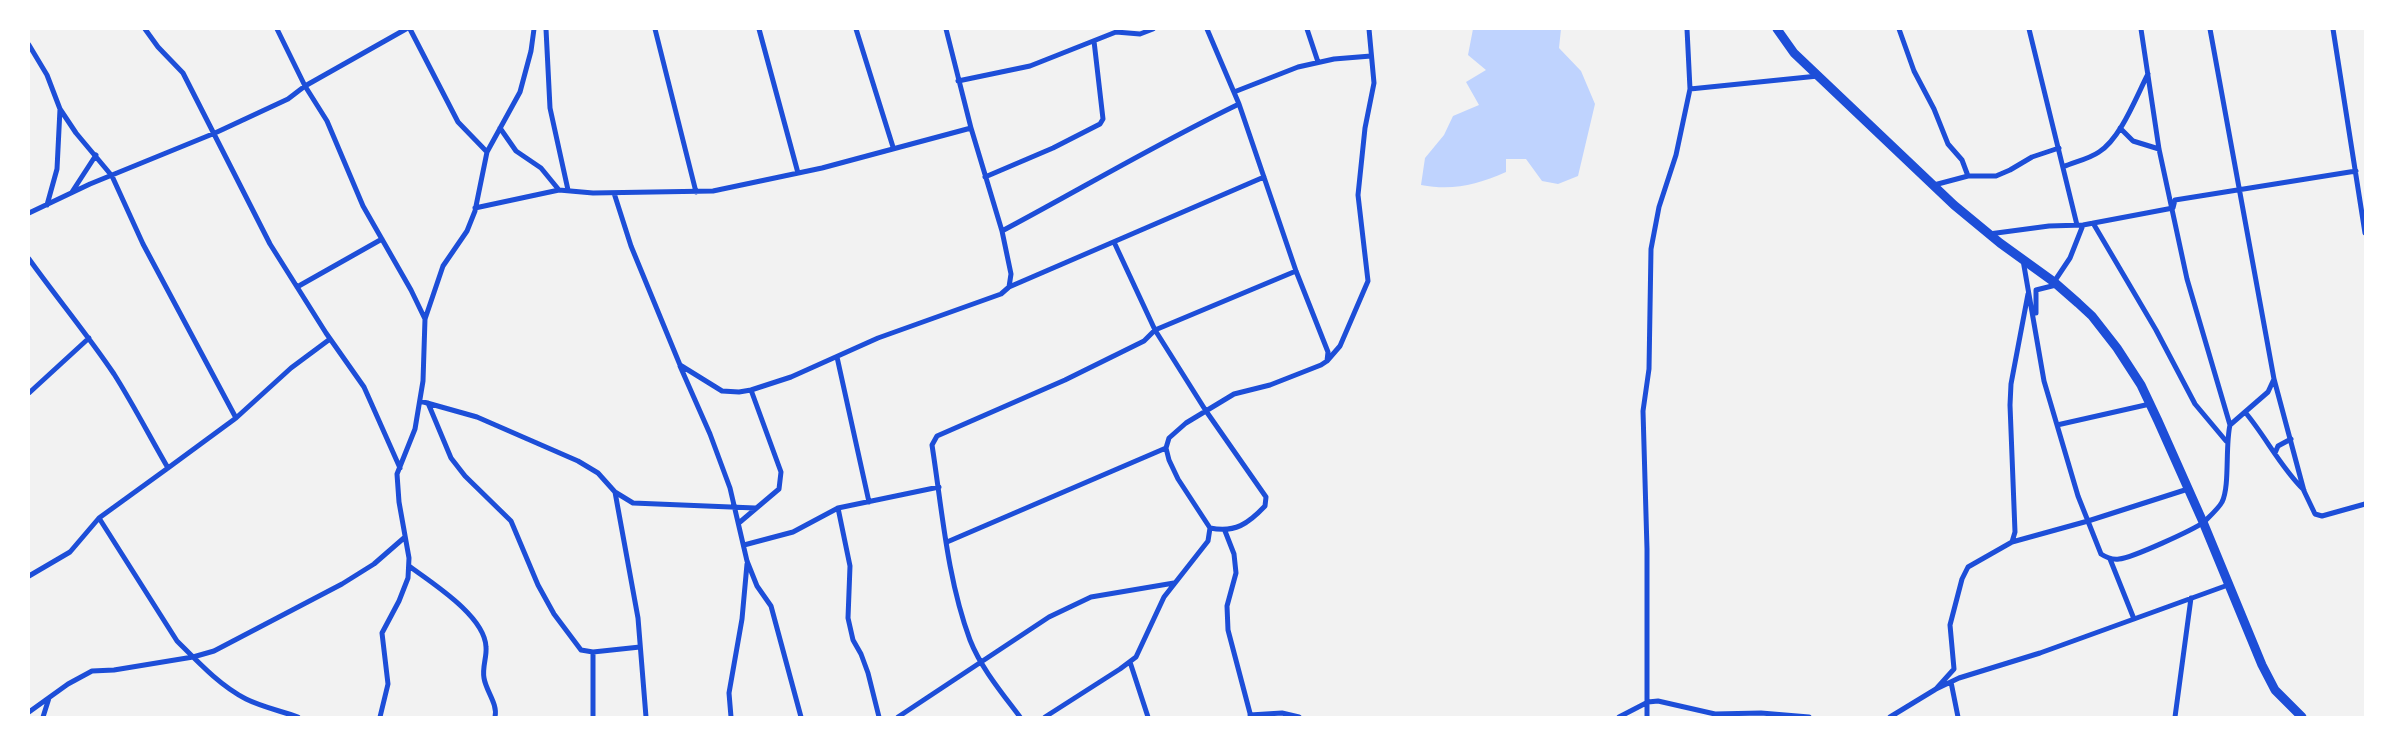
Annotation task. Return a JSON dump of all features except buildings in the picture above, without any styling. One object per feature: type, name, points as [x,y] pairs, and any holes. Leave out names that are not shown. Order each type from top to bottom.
[{"type":"main road","points":[[1777,29],[1794,53],[1933,185],[1989,234],[2056,283],[2092,316],[2117,348],[2141,385],[2150,404],[2203,522],[2262,665],[2275,690],[2302,717]]},
{"type":"street","points":[[145,29],[158,47],[184,73],[270,244],[330,339],[364,387],[400,468]]},
{"type":"street","points":[[277,29],[305,86],[327,121],[363,206],[425,319]]},
{"type":"street","points":[[29,213],[112,176],[215,134],[288,99],[305,86],[408,29],[458,122],[487,152]]},
{"type":"street","points":[[380,717],[388,684],[382,633],[399,601],[408,578],[410,558],[405,536],[397,474],[415,429],[423,381],[425,319],[443,266],[467,231],[476,208],[487,152],[520,92],[532,51],[534,29]]},
{"type":"street","points":[[546,29],[550,108],[568,190]]},
{"type":"street","points":[[655,29],[696,192]]},
{"type":"street","points":[[759,29],[798,173]]},
{"type":"street","points":[[856,29],[893,147]]},
{"type":"street","points":[[946,29],[970,128],[1002,230],[1011,274],[1009,287]]},
{"type":"street","points":[[958,82],[1030,66],[1116,32],[1140,34],[1153,29]]},
{"type":"street","points":[[1207,29],[1239,104],[1296,271],[1328,352],[1327,361]]},
{"type":"street","points":[[1306,29],[1318,62]]},
{"type":"street","points":[[1045,717],[1136,657],[1164,597],[1208,541],[1210,528],[1178,479],[1169,460],[1166,448],[1169,438],[1186,424],[1234,394],[1270,384],[1327,361],[1340,346],[1368,281],[1358,195],[1366,128],[1374,83],[1369,29]]},
{"type":"street","points":[[1647,717],[1647,549],[1643,411],[1649,369],[1651,249],[1659,207],[1676,155],[1690,89],[1687,30],[1694,29]]},
{"type":"street","points":[[1899,29],[1914,71],[1934,109],[1948,144],[1962,160],[1968,176]]},
{"type":"street","points":[[2029,29],[2063,167],[2080,225],[2070,258],[2056,283],[2036,290],[2036,324]]},
{"type":"street","points":[[2023,260],[2036,324],[2044,381],[2078,496],[2101,554],[2110,559],[2120,559],[2141,553],[2203,522],[2222,502],[2226,484],[2226,441],[2230,426],[2187,279],[2159,149],[2141,29]]},
{"type":"street","points":[[2210,29],[2274,379],[2304,491],[2315,514],[2322,516],[2365,504]]},
{"type":"street","points":[[2333,29],[2365,233]]},
{"type":"street","points":[[986,177],[1053,148],[1100,124],[1103,119],[1094,41]]},
{"type":"street","points":[[29,45],[47,75],[60,109],[76,134],[96,155],[112,176],[143,244],[236,418]]},
{"type":"street","points":[[1234,92],[1298,67],[1318,62],[1371,56]]},
{"type":"street","points":[[2063,167],[2099,153],[2120,128],[2148,73]]},
{"type":"street","points":[[1690,89],[1818,76]]},
{"type":"street","points":[[1002,230],[1069,196],[1179,133],[1239,104]]},
{"type":"street","points":[[47,205],[56,169],[60,109]]},
{"type":"street","points":[[500,128],[516,152],[541,168],[559,190]]},
{"type":"street","points":[[476,208],[559,190],[614,193],[713,191],[798,173],[970,128]]},
{"type":"street","points":[[2120,128],[2134,141],[2159,149]]},
{"type":"street","points":[[1933,185],[1968,176],[1996,176],[2032,157],[2059,148]]},
{"type":"street","points":[[70,194],[96,155]]},
{"type":"street","points":[[2173,208],[2175,200],[2356,171]]},
{"type":"street","points":[[680,366],[722,391],[739,392],[751,390],[791,377],[878,338],[1001,294],[1009,287],[1264,177]]},
{"type":"street","points":[[2358,183],[2365,182]]},
{"type":"street","points":[[614,193],[631,246],[710,434],[736,508],[748,560],[757,586],[771,606],[782,653],[801,717]]},
{"type":"street","points":[[1989,234],[2048,226],[2080,225],[2173,208]]},
{"type":"street","points":[[2093,223],[2160,338],[2195,404],[2226,441]]},
{"type":"street","points":[[297,287],[382,239]]},
{"type":"street","points":[[1114,242],[1155,330],[1206,411],[1266,497],[1265,506],[1257,515],[1241,526],[1226,531],[1210,528]]},
{"type":"street","points":[[29,259],[89,338],[115,376],[168,468]]},
{"type":"street","points":[[1020,717],[971,641],[952,574],[932,445],[937,436],[1065,380],[1144,341],[1155,330],[1296,271]]},
{"type":"street","points":[[2012,542],[2015,520],[2010,398],[2029,291]]},
{"type":"street","points":[[29,393],[89,338]]},
{"type":"street","points":[[29,576],[70,552],[99,518],[236,418],[290,368],[330,339]]},
{"type":"street","points":[[837,356],[869,502]]},
{"type":"street","points":[[2230,426],[2268,392],[2274,379]]},
{"type":"street","points":[[740,522],[779,489],[781,472],[751,390]]},
{"type":"street","points":[[420,401],[477,417],[578,461],[598,474],[615,492],[633,503],[755,508]]},
{"type":"street","points":[[428,403],[451,458],[465,476],[511,521],[525,558],[554,614],[581,650],[593,652],[640,647]]},
{"type":"street","points":[[2057,425],[2150,404]]},
{"type":"street","points":[[2246,412],[2292,479],[2304,491]]},
{"type":"street","points":[[2275,453],[2278,446],[2290,439]]},
{"type":"street","points":[[947,542],[1166,448]]},
{"type":"street","points":[[744,545],[793,532],[838,508],[939,487]]},
{"type":"street","points":[[1936,689],[1954,669],[1950,625],[1962,579],[1968,567],[2012,542],[2088,521],[2188,489]]},
{"type":"street","points":[[615,492],[638,618],[646,717]]},
{"type":"street","points":[[838,508],[850,566],[848,618],[853,640],[862,654],[868,673],[879,717]]},
{"type":"street","points":[[99,518],[177,641],[222,682],[246,699],[298,717]]},
{"type":"street","points":[[1226,531],[1234,554],[1236,573],[1227,606],[1228,630],[1250,716],[1282,712],[1299,717]]},
{"type":"street","points":[[29,712],[68,684],[92,671],[114,670],[193,657],[214,651],[342,584],[374,564],[405,536]]},
{"type":"street","points":[[2110,559],[2134,619]]},
{"type":"street","points":[[731,717],[729,693],[733,661],[742,619],[748,560]]},
{"type":"street","points":[[409,566],[441,589],[472,617],[481,629],[486,647],[483,676],[496,711],[495,717]]},
{"type":"street","points":[[898,717],[1050,617],[1091,597],[1175,583]]},
{"type":"street","points":[[1890,717],[1951,682],[2040,653],[2228,585]]},
{"type":"street","points":[[2174,717],[2191,598]]},
{"type":"street","points":[[593,652],[593,717]]},
{"type":"street","points":[[1130,662],[1148,717]]},
{"type":"street","points":[[1951,682],[1958,717]]},
{"type":"street","points":[[42,717],[50,698]]},
{"type":"street","points":[[1619,717],[1648,702],[1658,701],[1715,714],[1761,713],[1809,717]]},
{"type":"water","points":[[1473,29],[1561,29],[1559,48],[1581,71],[1595,104],[1578,176],[1558,184],[1542,181],[1526,159],[1506,159],[1506,172],[1485,180],[1454,187],[1421,185],[1425,158],[1444,135],[1453,116],[1479,105],[1466,82],[1486,70],[1468,55]]}]
